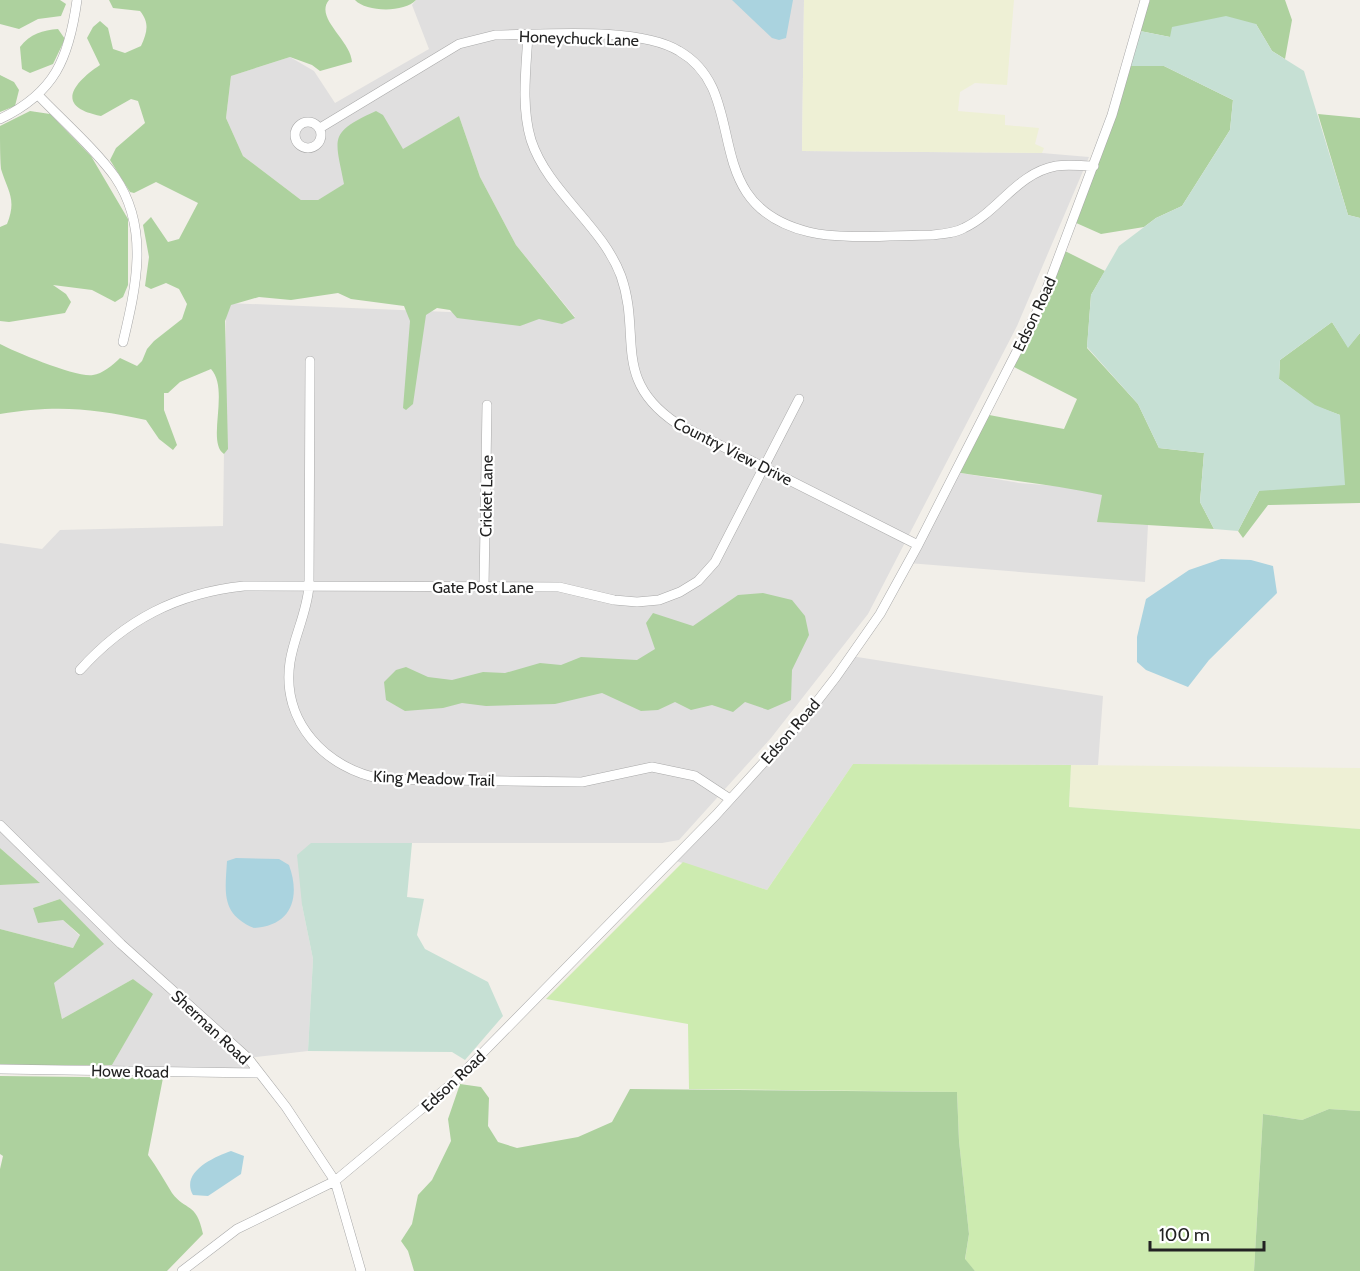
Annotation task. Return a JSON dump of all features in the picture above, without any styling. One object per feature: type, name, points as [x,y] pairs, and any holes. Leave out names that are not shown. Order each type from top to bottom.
[{"type":"street","points":[[0,119],[39,96],[52,79],[66,52],[77,0]]},
{"type":"street","name":"Edson Road","points":[[182,1271],[237,1229],[336,1181],[455,1081],[730,799],[805,717],[836,678],[880,614],[918,545],[1041,304],[1094,166],[1128,66],[1146,0]]},
{"type":"street","name":"Honeychuck Lane","points":[[320,128],[459,44],[495,35],[627,36],[679,50],[707,78],[716,94],[732,162],[747,193],[776,218],[810,232],[920,235],[947,233],[964,228],[978,219],[1021,182],[1038,172],[1056,166],[1094,166]]},
{"type":"street","name":"Country View Drive","points":[[528,35],[526,105],[532,140],[543,165],[616,265],[626,296],[632,362],[638,382],[665,415],[918,545]]},
{"type":"street","points":[[39,96],[114,175],[131,210],[138,245],[138,265],[123,342]]},
{"type":"street","name":"King Meadow Trail","points":[[310,361],[309,586],[306,609],[289,664],[290,692],[300,724],[317,747],[346,768],[361,775],[382,779],[582,782],[636,769],[665,768],[695,776],[730,799]]},
{"type":"street","name":"Gate Post Lane","points":[[80,670],[95,653],[133,622],[186,597],[217,589],[244,586],[573,588],[614,600],[637,602],[659,600],[680,592],[698,581],[715,562],[799,399]]},
{"type":"street","name":"Cricket Lane","points":[[484,587],[487,405]]},
{"type":"street","name":"Sherman Road","points":[[0,825],[122,944],[228,1038],[259,1073],[286,1107],[336,1181],[361,1271]]},
{"type":"street","name":"Howe Road","points":[[0,1070],[259,1073]]},
{"type":"shaded area","points":[[416,0],[804,0],[802,151],[1042,153],[1089,157],[1017,326],[868,614],[771,738],[679,840],[662,843],[311,843],[302,905],[313,959],[308,1051],[248,1058],[259,1073],[113,1071],[112,1065],[152,994],[133,979],[62,1019],[53,983],[103,944],[60,899],[33,908],[63,920],[80,936],[73,948],[0,929],[0,885],[39,882],[0,848],[0,543],[42,549],[60,530],[223,526],[226,303],[575,317],[516,245],[480,177],[459,116],[318,200],[301,200],[243,156],[226,118],[231,76],[290,57],[314,71],[335,103],[429,49],[412,5]]},
{"type":"shaded area","points":[[955,472],[1019,483],[1069,487],[1103,495],[1098,522],[1148,525],[1145,582],[908,563]]},
{"type":"shaded area","points":[[851,656],[1103,696],[1098,765],[853,764],[767,890],[673,860],[730,799]]},
{"type":"green space","points":[[0,0],[60,0],[66,4],[61,16],[38,19],[19,29],[0,24]]},
{"type":"green space","points":[[109,0],[329,0],[326,14],[346,46],[352,62],[320,71],[312,65],[290,57],[231,76],[226,118],[243,156],[301,200],[318,200],[344,184],[338,146],[342,131],[349,125],[376,111],[383,115],[403,149],[459,116],[480,177],[516,245],[575,318],[562,324],[539,319],[520,326],[457,318],[450,310],[437,308],[426,315],[413,404],[406,410],[403,408],[410,321],[404,306],[351,299],[338,293],[291,300],[259,297],[231,305],[225,321],[228,449],[224,454],[219,448],[217,439],[219,389],[211,369],[180,382],[168,393],[164,393],[164,410],[177,445],[173,450],[159,439],[146,420],[73,409],[38,409],[0,414],[0,344],[46,364],[85,375],[100,373],[120,358],[137,366],[154,341],[182,319],[187,304],[179,289],[166,283],[151,289],[145,286],[149,257],[143,225],[151,217],[168,242],[179,239],[198,203],[156,182],[134,193],[130,192],[110,160],[116,148],[145,123],[138,101],[131,99],[101,116],[86,112],[77,107],[73,101],[73,94],[82,79],[100,65],[87,38],[93,27],[100,21],[108,28],[113,49],[125,53],[141,46],[145,37],[146,24],[140,11],[113,8]]},
{"type":"green space","points":[[355,0],[416,0],[403,7],[376,9]]},
{"type":"green space","points":[[804,0],[1014,0],[1007,85],[975,83],[960,92],[958,111],[1005,115],[1005,125],[1039,128],[1035,144],[1044,148],[1042,153],[802,151]]},
{"type":"green space","points":[[1150,0],[1285,0],[1292,20],[1285,59],[1272,51],[1256,24],[1170,37],[1140,31]]},
{"type":"green space","points":[[1226,16],[1256,24],[1272,51],[1304,71],[1348,215],[1360,218],[1360,333],[1348,348],[1332,322],[1280,360],[1279,379],[1315,405],[1340,415],[1345,485],[1259,491],[1238,531],[1214,529],[1200,502],[1204,453],[1159,448],[1138,404],[1087,347],[1091,295],[1119,246],[1156,218],[1182,206],[1230,130],[1233,100],[1164,66],[1130,66],[1140,31],[1170,37],[1172,27]]},
{"type":"green space","points":[[58,29],[65,39],[53,64],[30,73],[22,69],[20,47],[37,34]]},
{"type":"green space","points":[[1128,66],[1164,66],[1233,100],[1230,130],[1182,206],[1156,218],[1144,227],[1101,234],[1074,222]]},
{"type":"green space","points":[[0,75],[14,82],[19,90],[15,106],[0,112]]},
{"type":"green space","points":[[30,111],[50,114],[91,156],[128,219],[128,285],[123,297],[115,302],[92,290],[53,285],[66,294],[71,302],[65,313],[9,322],[0,321],[0,227],[7,224],[11,202],[1,169],[0,126]]},
{"type":"green space","points":[[1318,114],[1360,118],[1360,218],[1348,215]]},
{"type":"green space","points":[[1063,250],[1105,271],[1091,295],[1087,348],[1138,404],[1159,448],[1204,453],[1200,502],[1214,529],[1097,522],[1102,495],[955,472],[984,414],[1064,429],[1077,399],[1010,365]]},
{"type":"green space","points":[[1332,322],[1348,347],[1360,333],[1360,503],[1268,505],[1243,538],[1238,531],[1259,491],[1340,415],[1315,406],[1279,379],[1280,360]]},
{"type":"green space","points":[[763,593],[792,600],[805,616],[809,635],[792,670],[791,700],[768,710],[745,702],[733,712],[712,705],[691,710],[675,702],[658,710],[641,711],[602,693],[555,704],[486,706],[462,703],[443,708],[405,711],[386,700],[384,682],[396,670],[406,667],[428,677],[452,680],[483,672],[505,673],[540,663],[561,665],[581,657],[637,660],[655,649],[646,623],[653,613],[693,626],[738,595]]},
{"type":"green space","points":[[853,764],[1071,765],[1069,807],[1360,829],[1360,1111],[1329,1109],[1302,1120],[1263,1114],[1254,1271],[975,1271],[965,1260],[969,1234],[959,1141],[957,1092],[689,1089],[688,1024],[546,999],[683,862],[767,890]]},
{"type":"green space","points":[[1071,765],[1360,768],[1360,829],[1069,807]]},
{"type":"green space","points":[[311,843],[412,843],[407,897],[424,899],[417,935],[425,949],[488,982],[503,1016],[465,1060],[452,1052],[308,1051],[313,959],[302,905],[297,855]]},
{"type":"green space","points":[[0,848],[40,883],[0,885]]},
{"type":"green space","points":[[60,899],[104,944],[54,983],[62,1019],[133,979],[153,994],[112,1065],[0,1065],[0,929],[73,948],[80,935],[63,920],[38,923],[33,908]]},
{"type":"green space","points":[[0,1076],[163,1078],[148,1155],[172,1193],[197,1216],[203,1234],[167,1271],[0,1271],[0,1169],[3,1156],[0,1154]]},
{"type":"green space","points":[[460,1084],[481,1087],[489,1098],[488,1126],[498,1142],[517,1148],[578,1137],[612,1122],[630,1089],[957,1092],[959,1141],[969,1234],[965,1259],[975,1271],[414,1271],[408,1251],[401,1241],[412,1224],[418,1195],[432,1180],[451,1141],[448,1119]]},
{"type":"green space","points":[[1329,1109],[1360,1111],[1360,1271],[1254,1271],[1263,1114],[1302,1120]]},
{"type":"water","points":[[732,0],[793,0],[786,38],[779,40],[772,38]]},
{"type":"water","points":[[1221,559],[1251,560],[1273,566],[1277,593],[1209,660],[1188,687],[1146,670],[1137,662],[1137,637],[1146,599],[1189,570]]},
{"type":"water","points":[[236,858],[279,859],[289,865],[294,888],[293,899],[290,908],[277,922],[254,928],[243,922],[230,909],[226,893],[227,861]]},
{"type":"water","points":[[231,1151],[244,1156],[241,1174],[208,1196],[193,1195],[190,1187],[195,1173],[208,1161]]}]
